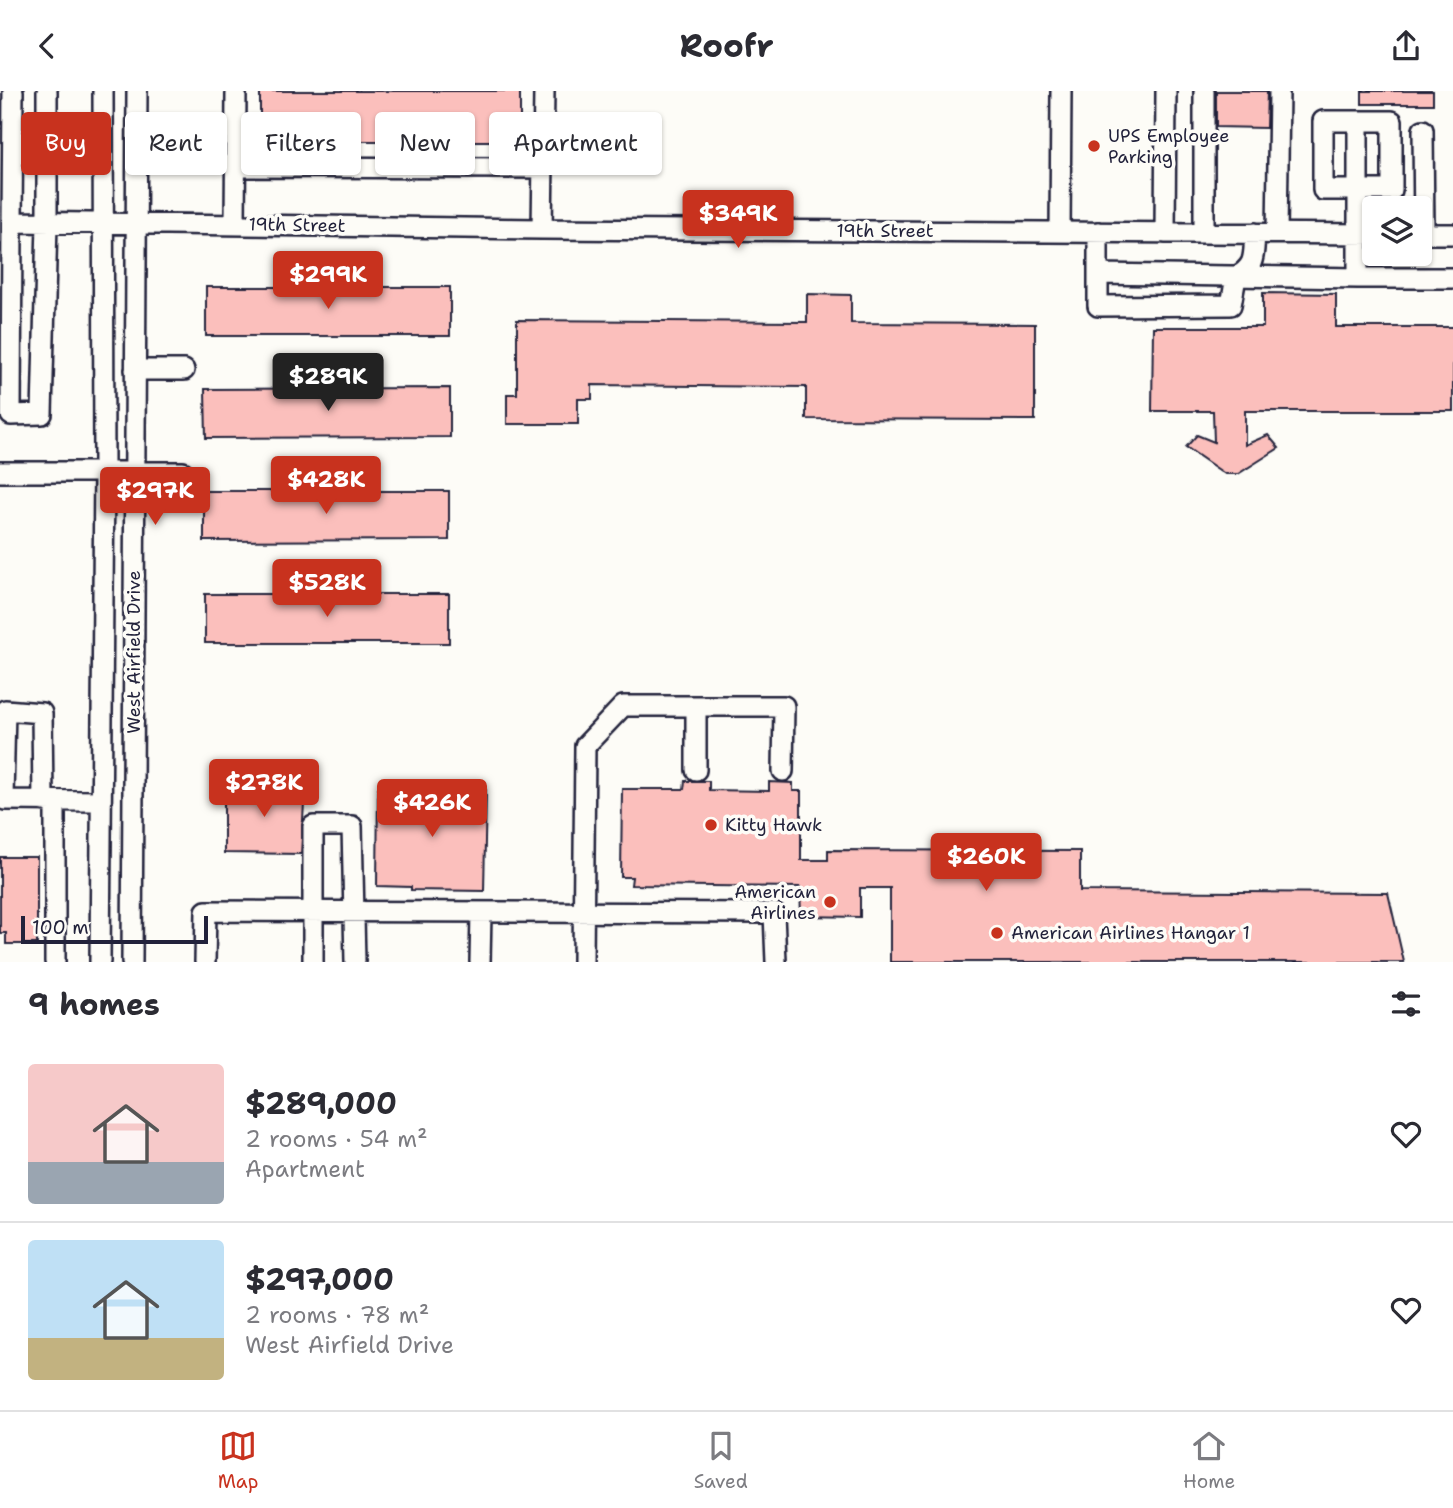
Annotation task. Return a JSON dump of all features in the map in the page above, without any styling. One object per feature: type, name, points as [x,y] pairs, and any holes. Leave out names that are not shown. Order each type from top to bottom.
[{"type":"street","points":[[13,91],[12,222],[6,380],[11,415],[42,414],[47,91]]},
{"type":"street","name":"West Airfield Drive","points":[[100,962],[104,471],[103,91]]},
{"type":"street","name":"West Airfield Drive","points":[[132,962],[137,91]]},
{"type":"street","points":[[235,224],[236,91]]},
{"type":"street","points":[[544,91],[544,112]]},
{"type":"street","points":[[1060,232],[1061,91]]},
{"type":"street","points":[[1165,233],[1166,91]]},
{"type":"street","points":[[1204,91],[1204,233]]},
{"type":"street","points":[[1277,233],[1279,91]]},
{"type":"street","points":[[1323,121],[1358,121],[1392,121],[1392,190],[1323,190],[1323,121]]},
{"type":"street","points":[[1358,121],[1358,190],[1362,212]]},
{"type":"street","points":[[1422,196],[1423,130]]},
{"type":"street","points":[[235,167],[489,168]]},
{"type":"street","points":[[542,229],[543,175]]},
{"type":"street","name":"19th Street","points":[[12,222],[542,229],[1362,234]]},
{"type":"street","points":[[1098,232],[1098,306],[1231,305],[1236,277]]},
{"type":"street","points":[[1236,277],[1249,270],[1253,261],[1255,233]]},
{"type":"street","points":[[1432,235],[1453,235]]},
{"type":"street","points":[[1358,278],[1362,256]]},
{"type":"street","points":[[1098,274],[1453,278]]},
{"type":"street","points":[[135,370],[184,370]]},
{"type":"street","points":[[0,472],[183,472]]},
{"type":"street","points":[[583,962],[585,746],[623,705],[784,706],[783,771]]},
{"type":"street","points":[[696,706],[696,770]]},
{"type":"street","points":[[55,962],[49,801],[42,713],[5,711],[5,800],[49,801],[101,801]]},
{"type":"street","points":[[313,962],[313,826],[352,826],[355,962]]},
{"type":"street","points":[[205,962],[206,911],[774,913],[776,962]]},
{"type":"street","points":[[480,962],[481,913]]},
{"type":"street","points":[[126,962],[147,962]]},
{"type":"building","points":[[260,91],[520,91],[520,112],[489,112],[489,141],[475,141],[475,112],[375,112],[375,141],[361,141],[361,112],[260,112]]},
{"type":"building","points":[[1216,91],[1267,91],[1266,128],[1216,127]]},
{"type":"building","points":[[1362,91],[1433,91],[1433,104],[1362,104]]},
{"type":"building","points":[[206,287],[450,287],[450,336],[206,336]]},
{"type":"building","points":[[1263,293],[1336,294],[1336,327],[1453,327],[1453,411],[1245,411],[1245,445],[1268,435],[1279,448],[1238,474],[1225,474],[1186,447],[1197,435],[1214,442],[1213,411],[1152,411],[1153,327],[1263,327]]},
{"type":"building","points":[[807,294],[851,295],[851,323],[1035,324],[1035,420],[806,419],[806,387],[592,385],[592,399],[578,399],[578,424],[507,424],[507,394],[517,394],[517,320],[807,322]]},
{"type":"building","points":[[450,388],[450,437],[206,438],[205,389]]},
{"type":"building","points":[[204,491],[449,491],[449,540],[204,541]]},
{"type":"building","points":[[205,594],[449,594],[449,643],[205,643]]},
{"type":"building","points":[[685,781],[709,781],[709,790],[769,791],[769,782],[793,783],[793,791],[801,791],[801,860],[828,860],[828,850],[1080,851],[1080,891],[1388,893],[1404,962],[890,962],[890,888],[860,888],[860,917],[801,916],[800,887],[631,885],[632,877],[621,877],[622,789],[684,789]]},
{"type":"building","points":[[224,786],[305,786],[301,854],[224,853]]},
{"type":"building","points":[[378,788],[486,790],[484,891],[411,890],[411,887],[377,886]]},
{"type":"building","points":[[0,857],[37,857],[37,944],[6,944],[6,933],[0,933]]},
{"type":"place","name":"UPS Employee Parking","points":[[1094,146]]},
{"type":"place","name":"Kitty Hawk","points":[[711,825]]},
{"type":"place","name":"American Airlines","points":[[830,902]]},
{"type":"place","name":"American Airlines Hangar 1","points":[[997,933]]}]
